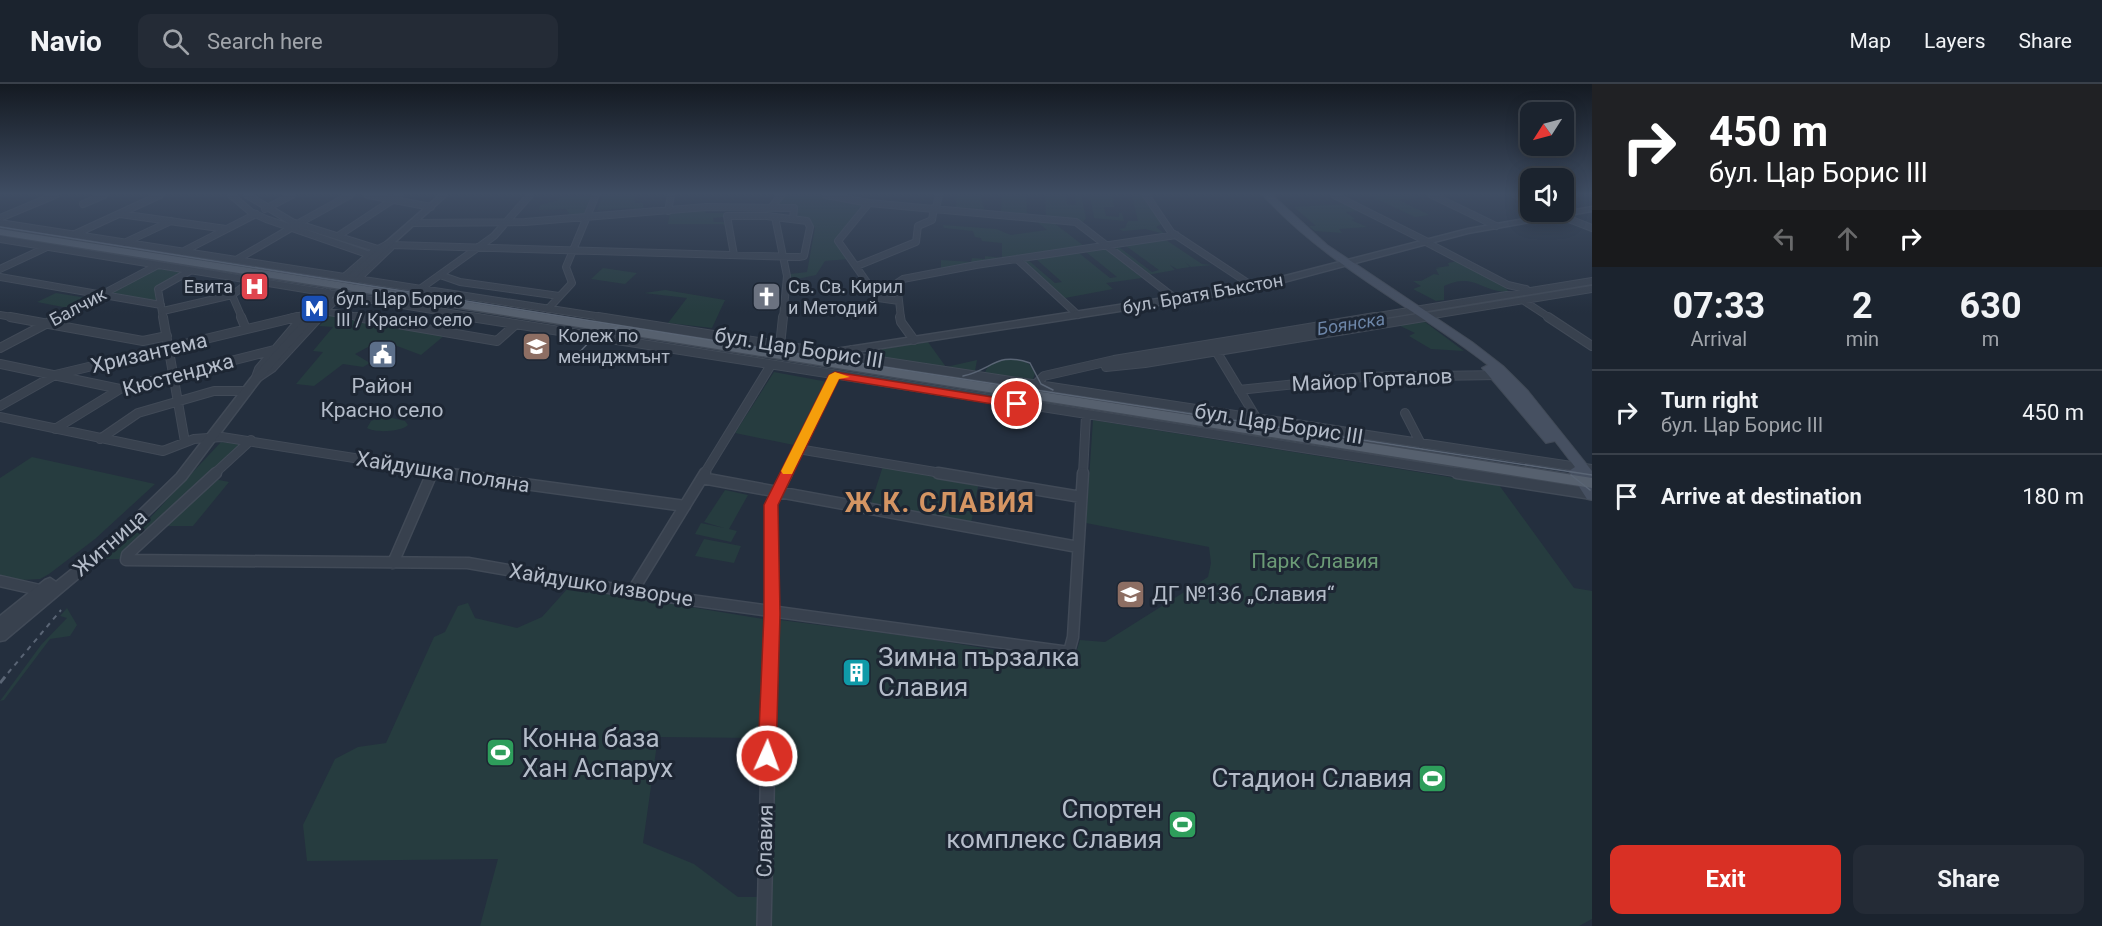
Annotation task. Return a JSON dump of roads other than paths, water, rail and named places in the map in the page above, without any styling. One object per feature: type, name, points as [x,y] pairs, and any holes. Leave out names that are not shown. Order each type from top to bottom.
[{"type":"main road","name":"бул. Цар Борис III","points":[[14,234],[1587,481]]},
{"type":"main road","points":[[1308,234],[1457,337],[1500,375],[1587,481]]},
{"type":"street","name":"бул. Цар Борис III","points":[[69,234],[236,260],[340,287],[515,325],[1086,415],[1587,481]]},
{"type":"street","points":[[124,243],[143,234]]},
{"type":"street","points":[[182,252],[216,234]]},
{"type":"street","points":[[236,260],[280,234]]},
{"type":"street","points":[[309,234],[369,255]]},
{"type":"street","points":[[333,234],[378,249]]},
{"type":"street","points":[[340,287],[401,234]]},
{"type":"street","points":[[420,289],[482,247],[495,234]]},
{"type":"street","points":[[548,309],[572,283],[568,278],[566,267],[581,234]]},
{"type":"street","points":[[730,234],[734,255]]},
{"type":"street","points":[[778,234],[787,276],[787,300],[780,346]]},
{"type":"street","points":[[340,287],[369,255],[391,244],[782,257],[804,256],[809,234]]},
{"type":"street","points":[[843,234],[838,241],[878,298],[899,301]]},
{"type":"street","points":[[857,266],[916,242],[917,234]]},
{"type":"street","points":[[1091,234],[1176,299]]},
{"type":"street","points":[[1412,234],[1508,285],[1533,291]]},
{"type":"street","name":"бул. Братя Бъкстон","points":[[811,361],[829,353],[1254,287],[1460,234]]},
{"type":"street","points":[[914,340],[901,322],[897,283],[903,279],[1017,258],[1176,235],[1254,287]]},
{"type":"street","name":"бул. Цар Борис III","points":[[0,239],[251,281],[420,289],[829,353]]},
{"type":"street","points":[[0,269],[47,247]]},
{"type":"street","points":[[1017,258],[1078,315]]},
{"type":"street","name":"Балчик","points":[[0,348],[156,266]]},
{"type":"street","points":[[184,438],[158,289],[190,271]]},
{"type":"street","points":[[441,275],[460,282],[559,296]]},
{"type":"street","points":[[0,277],[102,294],[162,308],[232,295],[251,281]]},
{"type":"street","points":[[1086,368],[1145,363],[1216,351],[1592,281]]},
{"type":"street","name":"Житница","points":[[255,380],[272,368],[323,311],[340,287]]},
{"type":"street","name":"Житница","points":[[255,380],[259,369],[304,315],[340,287]]},
{"type":"street","name":"Житница","points":[[0,636],[107,538],[207,438],[255,380],[340,287]]},
{"type":"street","points":[[1035,385],[1044,376],[1114,360],[1422,313],[1524,301],[1592,289]]},
{"type":"street","points":[[232,295],[246,329]]},
{"type":"street","points":[[1524,301],[1592,346]]},
{"type":"street","points":[[323,311],[497,341],[515,325]]},
{"type":"street","points":[[0,315],[148,340],[167,336]]},
{"type":"street","name":"Хризантема","points":[[0,406],[55,375],[304,315]]},
{"type":"street","points":[[148,340],[150,353]]},
{"type":"street","name":"Кюстенджа","points":[[55,429],[120,389],[274,350]]},
{"type":"street","name":"бул. Цар Борис III","points":[[852,350],[860,358],[1421,444],[1587,481]]},
{"type":"street","points":[[1216,351],[1257,419]]},
{"type":"street","points":[[0,364],[120,389]]},
{"type":"street","points":[[632,592],[771,365]]},
{"type":"street","name":"Славия","points":[[764,926],[772,612],[771,505],[835,375]]},
{"type":"street","name":"Майор Горталов","points":[[1239,390],[1363,377],[1500,375]]},
{"type":"street","points":[[100,439],[138,412],[218,391],[247,391]]},
{"type":"street","points":[[1405,412],[1421,444]]},
{"type":"street","points":[[702,478],[1078,547],[1086,415]]},
{"type":"street","name":"Хайдушка поляна","points":[[0,417],[162,452],[176,449],[184,438],[251,440],[433,471],[685,506]]},
{"type":"street","name":"Хайдушко изворче","points":[[251,440],[127,555],[126,560],[131,562],[468,563],[632,592],[1069,652],[1073,637],[1078,547]]},
{"type":"street","points":[[798,449],[1081,497]]},
{"type":"street","points":[[393,562],[433,471]]},
{"type":"street","points":[[0,581],[46,592]]},
{"type":"street","name":"Житница","points":[[0,624],[46,592]]},
{"type":"waterway","name":"Боянска","points":[[1426,312],[1580,286]]},
{"type":"waterway","name":"Боянска","points":[[1388,318],[1418,314]]},
{"type":"waterway","name":"Боянска","points":[[1376,320],[1398,317]]},
{"type":"tram line","points":[[46,234],[799,354],[1592,475]]},
{"type":"tram line","points":[[569,363],[597,334],[618,327]]},
{"type":"tram line","points":[[963,376],[1002,360],[1019,360],[1030,363],[1041,384],[1053,390]]},
{"type":"tram line","points":[[1571,475],[1590,490]]},
{"type":"railway","points":[[8,673],[61,610]]},
{"type":"railway","points":[[0,683],[9,672]]},
{"type":"place","name":"Евита","points":[[254,287]]},
{"type":"place","name":"Св. Св. Кирил и Методий","points":[[767,297]]},
{"type":"place","name":"бул. Цар Борис III / Красно село","points":[[315,309]]},
{"type":"place","name":"Колеж по мениджмънт","points":[[537,346]]},
{"type":"place","name":"Район Красно село","points":[[382,355]]},
{"type":"place","name":"ДГ №136 „Славия“","points":[[1131,594]]},
{"type":"place","name":"Зимна пързалка Славия","points":[[857,672]]},
{"type":"place","name":"Конна база Хан Аспарух","points":[[501,753]]},
{"type":"place","name":"Стадион Славия","points":[[1433,778]]},
{"type":"place","name":"Спортен комплекс Славия","points":[[1183,824]]},
{"type":"district","name":"Ж.К. СЛАВИЯ","points":[[940,503]]},
{"type":"park label","name":"Парк Славия","points":[[1315,561]]}]
